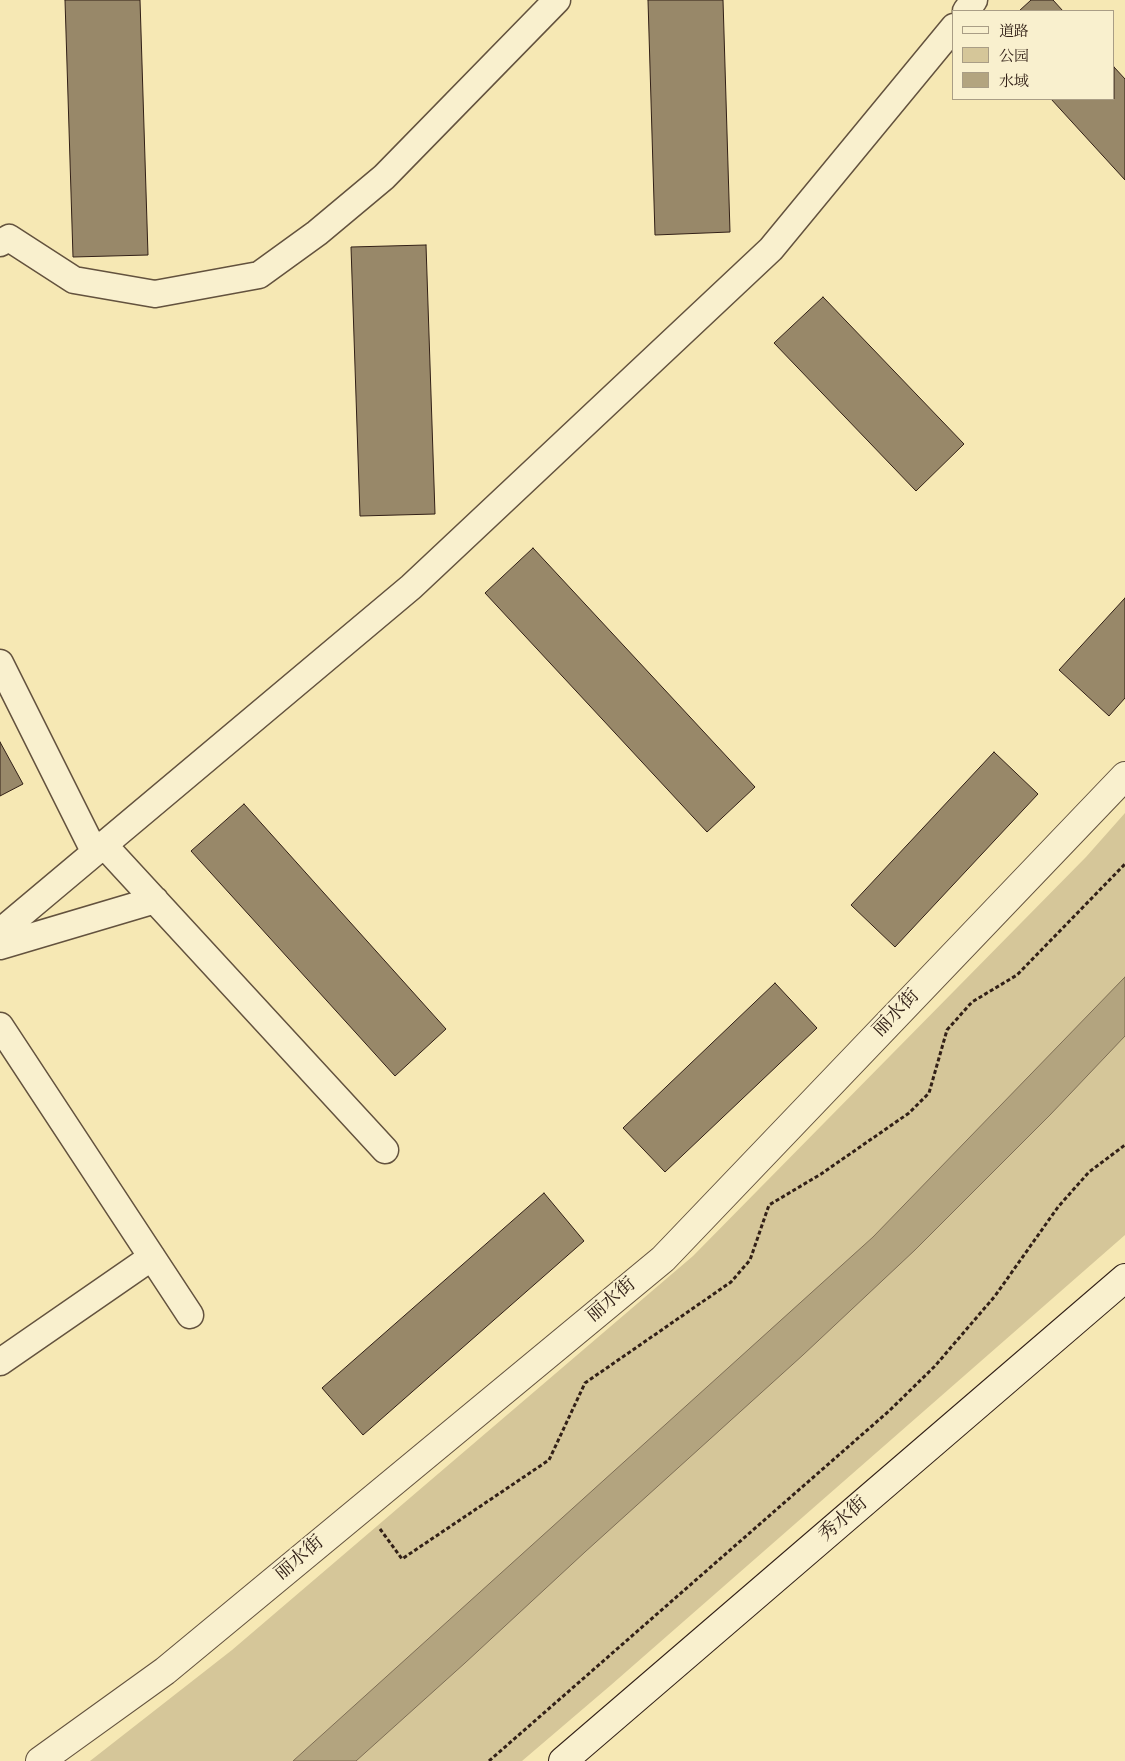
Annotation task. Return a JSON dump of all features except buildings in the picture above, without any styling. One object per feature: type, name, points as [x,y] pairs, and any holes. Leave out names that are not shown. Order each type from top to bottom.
[{"type":"street","points":[[0,243],[9,238],[74,280],[155,294],[258,275],[317,232],[384,176],[557,0]]},
{"type":"street","points":[[0,932],[411,587],[772,249],[952,29]]},
{"type":"street","points":[[0,662],[99,848],[155,900],[385,1150]]},
{"type":"street","name":"丽水街","points":[[40,1761],[165,1671],[663,1259],[1125,776]]},
{"type":"street","points":[[0,946],[155,900]]},
{"type":"street","points":[[0,1026],[190,1315]]},
{"type":"street","points":[[0,1362],[152,1257]]},
{"type":"street","name":"秀水街","points":[[563,1761],[1125,1278]]},
{"type":"path","points":[[364,1506],[402,1559],[549,1460],[585,1384],[731,1282],[750,1260],[770,1205],[909,1114],[929,1093],[946,1030],[972,1002],[1017,975],[1125,864]]},
{"type":"path","points":[[489,1761],[889,1412],[935,1366],[995,1296],[1058,1207],[1089,1172],[1125,1145]]},
{"type":"green space","points":[[1125,813],[1125,1235],[522,1761],[90,1761],[232,1650],[693,1256],[1086,857]]},
{"type":"water","points":[[1125,977],[1125,1036],[1050,1115],[915,1250],[803,1355],[356,1761],[293,1761],[873,1237]]}]
